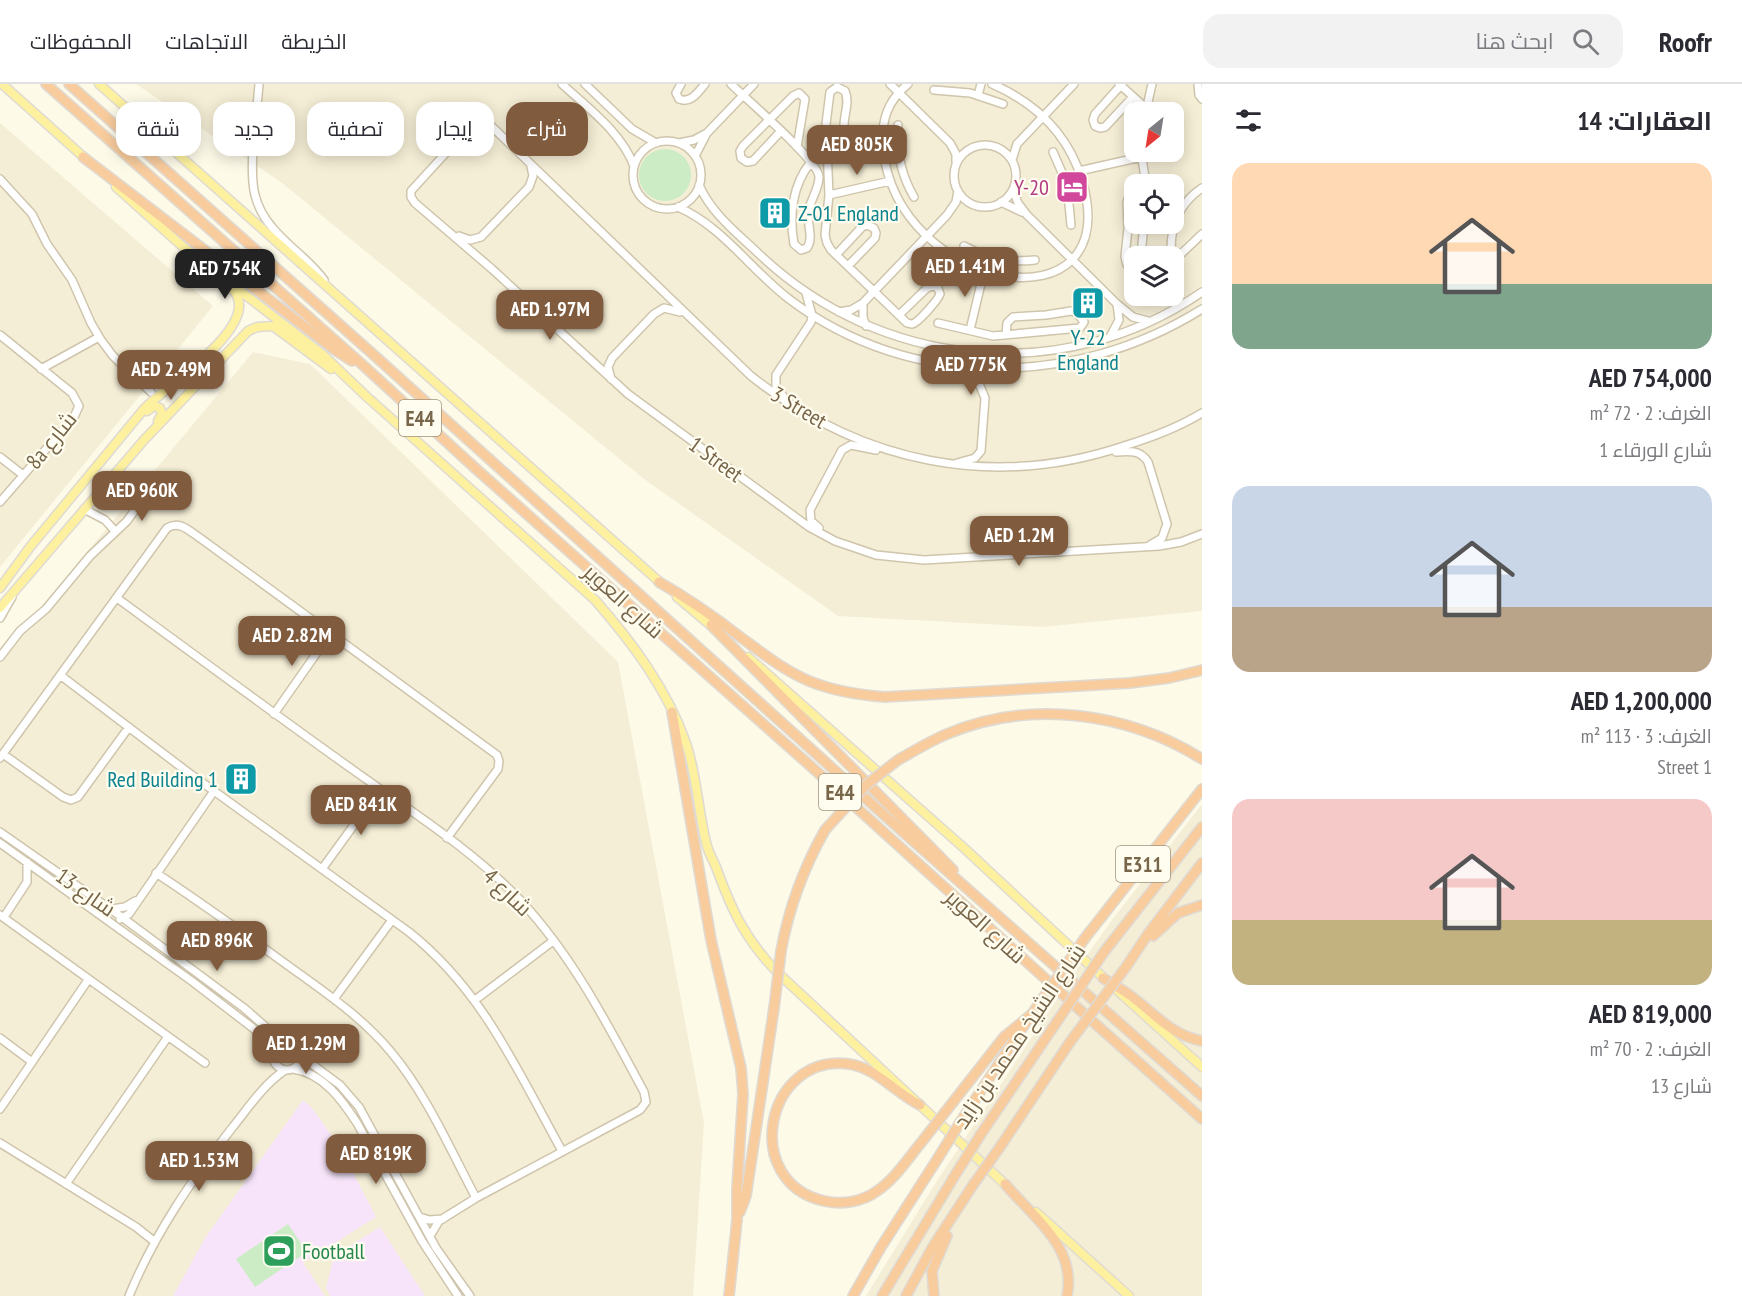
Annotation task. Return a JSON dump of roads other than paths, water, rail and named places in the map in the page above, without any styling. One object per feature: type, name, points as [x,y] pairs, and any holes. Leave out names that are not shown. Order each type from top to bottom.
[{"type":"highway","name":"شارع العوير","points":[[46,84],[807,762],[1202,1119]]},
{"type":"highway","name":"شارع العوير","points":[[69,84],[375,356],[849,784],[1202,1096]]},
{"type":"highway","points":[[83,157],[335,350],[365,367]]},
{"type":"highway","points":[[659,582],[692,600],[792,673],[822,686],[854,694],[885,697],[1130,683],[1169,678],[1202,670]]},
{"type":"highway","points":[[711,626],[874,791],[930,844],[988,907]]},
{"type":"highway","points":[[672,712],[711,940],[741,1068],[743,1094],[737,1220],[729,1296]]},
{"type":"highway","points":[[737,1220],[746,1196],[781,951],[796,888],[825,830],[866,785],[898,760],[948,733],[998,719],[1057,714],[1092,717],[1136,727],[1161,736],[1202,759]]},
{"type":"highway","name":"شارع الشيخ محمد بن زايد","points":[[853,1296],[881,1247],[1032,1014],[1085,938],[1202,789]]},
{"type":"highway","name":"شارع الشيخ محمد بن زايد","points":[[882,1296],[981,1134],[1104,952],[1202,827]]},
{"type":"highway","points":[[906,1296],[932,1248],[1070,1042],[1202,862]]},
{"type":"highway","points":[[1126,968],[1168,921],[1187,909],[1202,905]]},
{"type":"highway","points":[[1103,978],[1130,995],[1180,1035],[1202,1041]]},
{"type":"highway","points":[[920,1105],[868,1070],[849,1064],[820,1067],[795,1081],[782,1097],[773,1118],[772,1141],[777,1162],[782,1172],[796,1188],[820,1200],[839,1203],[858,1200],[876,1192],[890,1180],[920,1144],[1004,1036],[1032,1014]]},
{"type":"highway","points":[[1005,1184],[1059,1246],[1068,1270],[1067,1296]]},
{"type":"highway","points":[[934,1296],[932,1271],[939,1250],[964,1206],[967,1194]]},
{"type":"main road","points":[[2,84],[182,246],[322,354],[595,600],[624,632],[672,712],[686,744],[707,847],[723,888],[752,944],[778,973],[1129,1296]]},
{"type":"main road","points":[[99,84],[659,582],[964,848],[1202,1067]]},
{"type":"main road","points":[[0,588],[30,547],[153,399],[193,368],[231,328],[238,316],[239,302],[236,293],[219,276]]},
{"type":"main road","points":[[0,608],[144,440],[240,338],[257,327],[273,326],[282,330],[366,396]]},
{"type":"main road","points":[[134,421],[152,407],[158,407],[161,410],[161,416],[144,440]]},
{"type":"street","points":[[259,84],[253,179],[257,202],[272,227],[316,270],[331,291]]},
{"type":"street","points":[[562,84],[623,142],[634,166],[635,184],[644,199],[660,207],[678,207],[688,211],[708,225],[778,290],[812,315],[856,339],[933,367],[965,374],[976,381],[983,392],[986,407],[981,451],[973,459],[950,464]]},
{"type":"street","points":[[585,84],[632,129],[656,143]]},
{"type":"street","points":[[681,84],[676,93],[679,99],[685,101],[691,99],[705,84]]},
{"type":"street","points":[[731,84],[769,119],[797,147],[811,162],[818,171],[819,179],[808,215],[810,243],[807,248],[801,250],[794,244],[791,213],[801,178],[811,162]]},
{"type":"street","points":[[695,156],[707,133],[754,84]]},
{"type":"street","points":[[837,312],[851,310],[862,303],[947,215],[956,202],[958,191],[954,174],[956,154],[950,143],[890,84]]},
{"type":"street","points":[[908,84],[890,102],[884,120],[884,154],[890,179],[906,211],[926,237],[953,257],[986,272],[1019,277],[1043,276],[1056,272],[1072,259],[1082,245],[1087,224],[1086,196],[1080,174],[1065,142],[1043,116],[1017,96],[993,84]]},
{"type":"street","points":[[978,95],[981,84]]},
{"type":"street","points":[[1012,160],[1017,144],[1074,84]]},
{"type":"street","points":[[1133,97],[1105,127],[1095,126],[1093,120],[1095,114],[1121,84],[1138,102]]},
{"type":"street","points":[[1148,102],[1152,84]]},
{"type":"street","points":[[1198,84],[1199,95],[1202,99]]},
{"type":"street","points":[[828,158],[843,156],[845,150],[843,126],[847,96],[845,91],[837,87],[830,92],[827,115],[828,158],[829,195],[825,239],[828,247],[899,315],[909,324],[915,322],[939,298],[939,290],[933,286],[927,288],[899,315]]},
{"type":"street","points":[[934,90],[978,95],[1003,104]]},
{"type":"street","points":[[781,131],[753,161],[747,162],[742,159],[741,149],[769,119],[799,93],[804,96],[805,102],[797,147]]},
{"type":"street","points":[[898,125],[898,146],[903,172],[914,197]]},
{"type":"street","name":"3 Street","points":[[494,129],[739,366],[767,388],[832,428],[887,451],[950,464],[983,467],[1027,466],[1074,461],[1161,433],[1202,413]]},
{"type":"street","points":[[679,143],[694,140],[707,133]]},
{"type":"street","points":[[634,166],[644,150],[656,143],[667,141],[679,143],[688,148],[695,156],[700,168],[699,185],[693,197],[678,207]]},
{"type":"street","points":[[950,143],[969,149]]},
{"type":"street","points":[[956,162],[969,149],[984,144],[999,148],[1017,144]]},
{"type":"street","points":[[947,215],[962,205],[973,204],[987,207],[1001,202],[1013,190],[1016,170],[1012,160],[999,148]]},
{"type":"street","points":[[1053,152],[1066,180],[1071,225]]},
{"type":"street","name":"1 Street","points":[[443,156],[411,191],[411,197],[415,203],[612,380],[674,429],[815,531],[876,555],[924,560],[1148,547],[1181,542],[1202,534]]},
{"type":"street","points":[[1066,180],[1124,160]]},
{"type":"street","points":[[451,233],[470,240],[481,237],[529,188],[533,176],[531,164]]},
{"type":"street","points":[[829,195],[890,179],[903,172]]},
{"type":"street","points":[[0,179],[32,214],[44,240],[72,280],[99,337],[113,356],[152,392]]},
{"type":"street","points":[[699,185],[706,199],[718,214],[769,264],[806,292],[837,312],[866,326],[929,346],[989,354],[1046,351],[1110,337],[1151,321],[1202,292]]},
{"type":"street","points":[[1202,188],[1178,213],[1171,249],[1182,254],[1202,234]]},
{"type":"street","points":[[1013,190],[1018,203],[1027,215],[1117,304],[1133,317],[1151,321]]},
{"type":"street","points":[[958,191],[973,204]]},
{"type":"street","points":[[1001,202],[1027,215]]},
{"type":"street","points":[[836,255],[862,227],[870,225],[874,228],[875,238],[848,266]]},
{"type":"street","points":[[964,246],[990,257],[1016,261],[1035,260]]},
{"type":"street","points":[[970,330],[990,257]]},
{"type":"street","points":[[794,406],[779,393],[775,379],[779,369],[811,322],[812,315],[806,292]]},
{"type":"street","points":[[862,303],[866,326]]},
{"type":"street","points":[[1110,337],[1119,320],[1117,304]]},
{"type":"street","points":[[612,380],[608,367],[612,358],[657,311],[668,308],[685,314]]},
{"type":"street","points":[[908,358],[936,364],[980,368],[1029,368],[1064,364],[1097,356],[1150,337],[1202,309]]},
{"type":"street","points":[[938,324],[970,330],[986,336],[1006,335],[1080,328],[1084,322],[1077,313],[1071,311],[1013,317],[1007,323],[1006,335]]},
{"type":"street","points":[[0,335],[41,369],[99,337]]},
{"type":"street","name":"8a شارع","points":[[0,502],[74,417],[79,406],[72,393],[41,369]]},
{"type":"street","points":[[836,541],[813,524],[809,514],[842,450],[851,445],[887,451]]},
{"type":"street","points":[[1103,453],[1132,451],[1143,456],[1148,462],[1167,524],[1162,538],[1148,547]]},
{"type":"street","points":[[0,457],[23,475]]},
{"type":"street","points":[[0,657],[3,650],[20,631],[46,609],[85,560],[127,521],[147,493]]},
{"type":"street","points":[[84,509],[105,520],[115,531]]},
{"type":"street","points":[[129,727],[78,797],[71,800],[1,756],[167,528],[182,526],[497,755],[500,761],[498,769],[447,838]]},
{"type":"street","points":[[0,618],[14,593]]},
{"type":"street","name":"شارع 4","points":[[117,598],[447,838],[519,899],[553,941],[594,999],[646,1097],[646,1102],[640,1110],[476,1198],[442,1219],[430,1236]]},
{"type":"street","points":[[274,714],[330,634]]},
{"type":"street","points":[[60,675],[214,791],[392,920],[438,957],[475,1000],[494,1029],[562,1151]]},
{"type":"street","points":[[322,869],[380,789]]},
{"type":"street","points":[[78,898],[92,904],[112,918],[123,918],[129,914],[214,791]]},
{"type":"street","name":"شارع 13","points":[[0,832],[111,909],[234,1001],[284,1042]]},
{"type":"street","name":"شارع 13","points":[[0,843],[47,875],[252,1027],[266,1040],[274,1053]]},
{"type":"street","points":[[27,862],[27,882]]},
{"type":"street","points":[[156,873],[334,999],[370,1029],[402,1066],[419,1093],[476,1198]]},
{"type":"street","points":[[47,875],[27,882],[2,916],[205,1064]]},
{"type":"street","points":[[111,909],[125,907],[137,900]]},
{"type":"street","points":[[133,926],[133,914],[137,900]]},
{"type":"street","points":[[334,999],[392,920]]},
{"type":"street","points":[[475,1000],[553,941]]},
{"type":"street","points":[[0,1109],[88,980]]},
{"type":"street","points":[[0,1038],[32,1062]]},
{"type":"street","points":[[66,1185],[167,1038]]},
{"type":"street","points":[[265,1086],[275,1062],[274,1053],[277,1046],[284,1042],[297,1046],[301,1056],[332,1078],[359,1107],[430,1236],[470,1296]]},
{"type":"street","points":[[293,1069],[299,1064],[301,1056]]},
{"type":"street","points":[[275,1062],[285,1070]]},
{"type":"street","points":[[129,1296],[156,1240],[191,1181],[265,1086],[285,1070],[293,1069],[309,1073],[319,1079],[346,1107],[422,1241],[457,1295]]},
{"type":"street","points":[[0,1143],[156,1240]]},
{"type":"street","points":[[420,1217],[429,1220],[442,1219]]},
{"type":"place","name":"Y-20","points":[[1072,187]]},
{"type":"place","name":"Z-01 England","points":[[775,213]]},
{"type":"place","name":"Y-22 England","points":[[1088,303]]},
{"type":"place","name":"Red Building 1","points":[[241,779]]},
{"type":"place","name":"Football","points":[[279,1251]]}]
